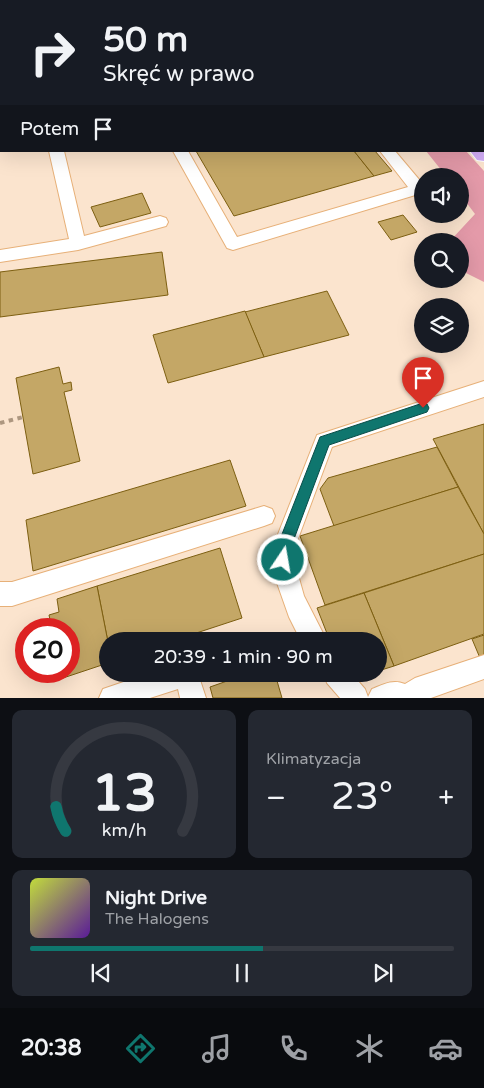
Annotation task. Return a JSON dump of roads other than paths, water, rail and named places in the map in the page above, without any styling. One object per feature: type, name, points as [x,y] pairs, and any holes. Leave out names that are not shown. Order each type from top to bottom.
[{"type":"lane","points":[[56,152],[78,244]]},
{"type":"lane","points":[[181,152],[234,244],[419,189],[388,152]]},
{"type":"lane","points":[[0,256],[78,244],[160,222]]},
{"type":"lane","points":[[309,632],[301,619],[283,560],[284,547],[324,441],[484,389]]},
{"type":"lane","points":[[0,594],[12,594],[264,516]]},
{"type":"lane","points":[[398,694],[484,667]]},
{"type":"lane","points":[[112,698],[161,682]]},
{"type":"lane","points":[[188,682],[193,698]]},
{"type":"lane","points":[[343,682],[356,698]]}]
